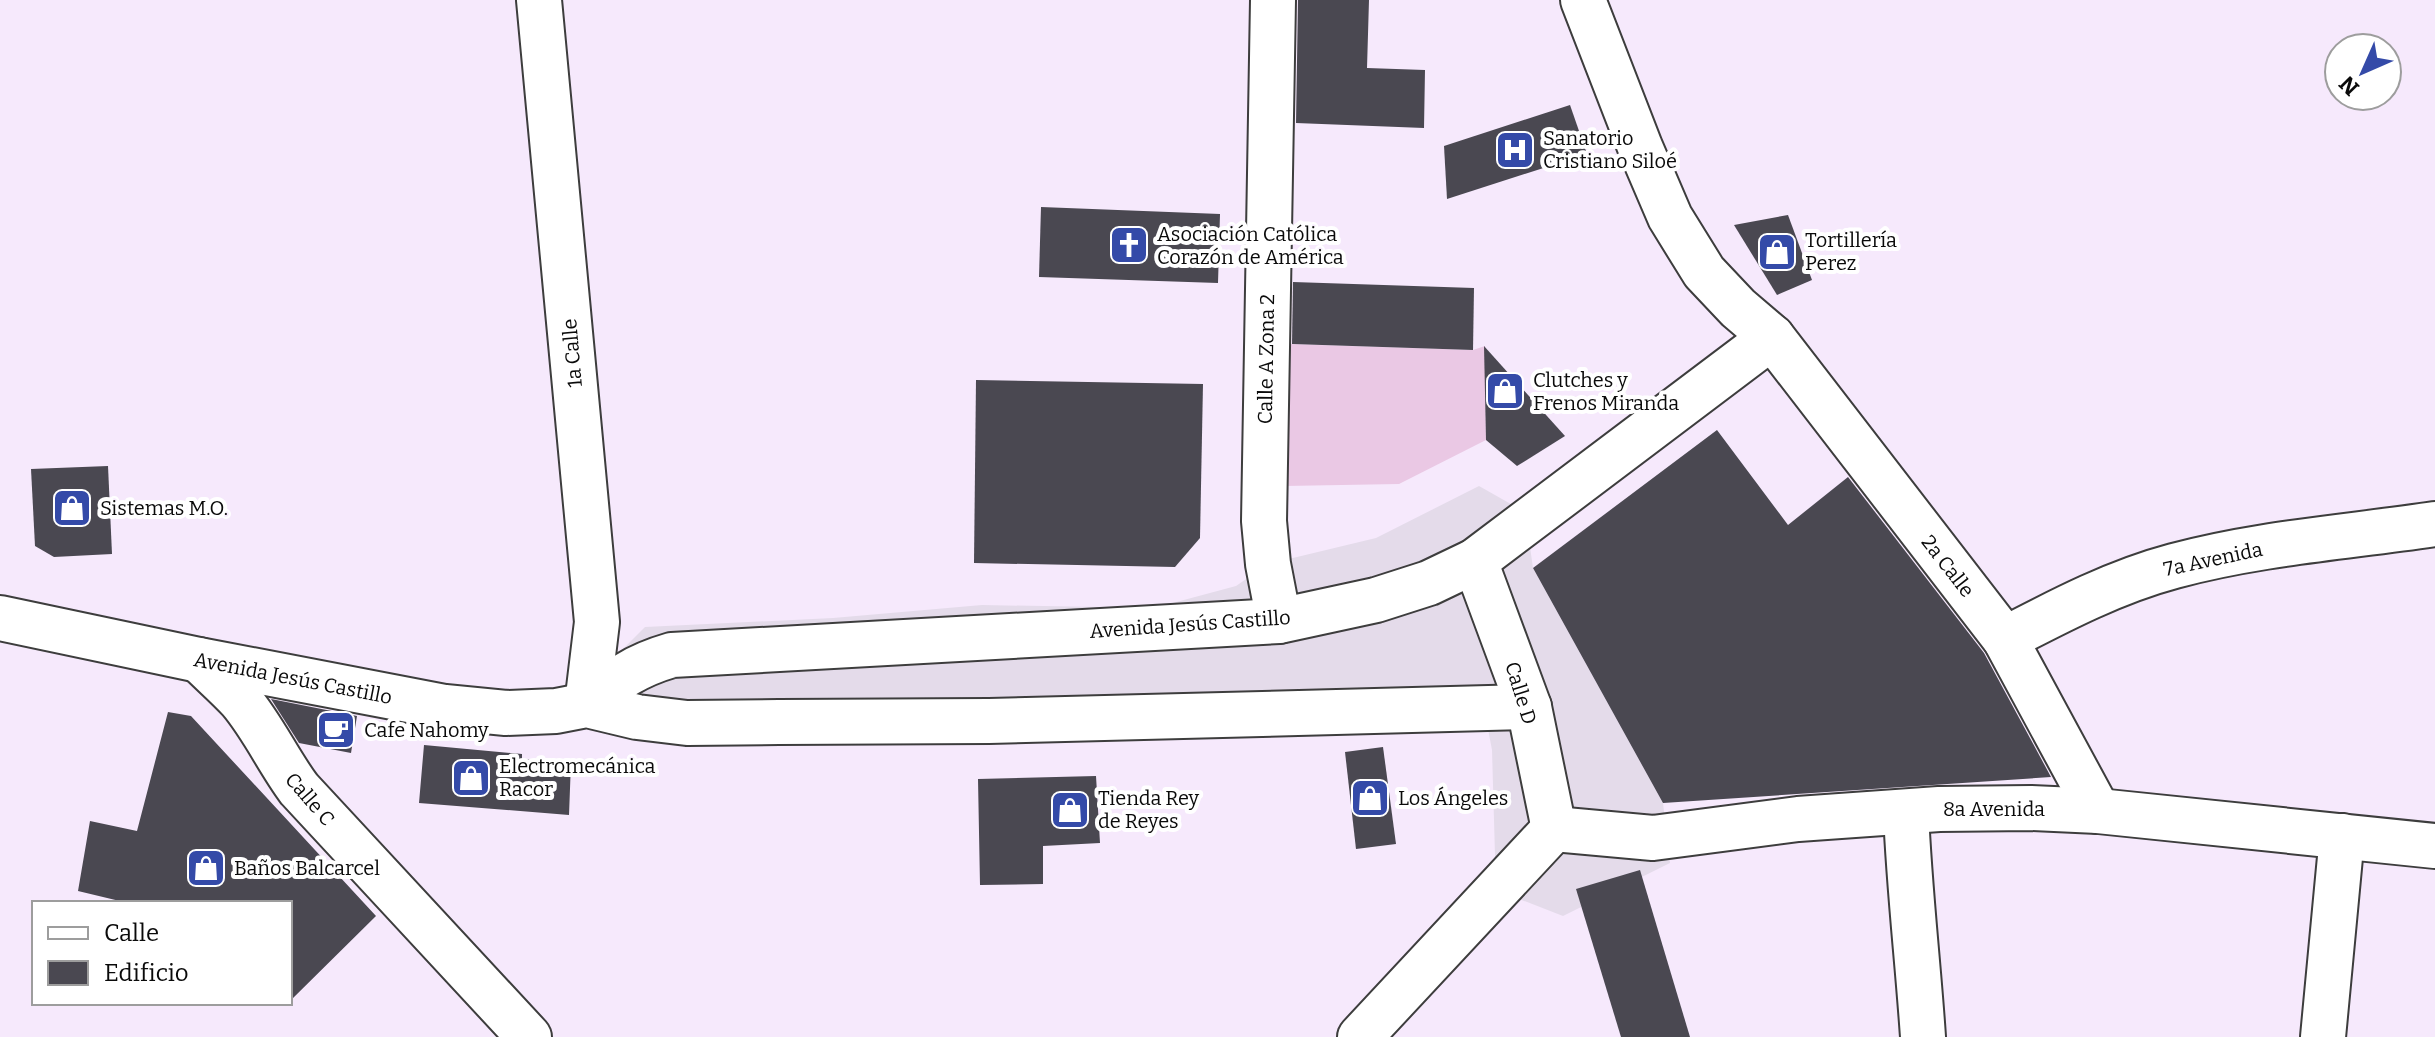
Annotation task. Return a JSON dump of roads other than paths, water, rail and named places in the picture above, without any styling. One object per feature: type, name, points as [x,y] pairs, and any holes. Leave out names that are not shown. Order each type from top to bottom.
[{"type":"street","name":"1a Calle","points":[[539,0],[597,622],[587,705]]},
{"type":"street","name":"Calle A Zona 2","points":[[1273,0],[1264,521],[1268,564],[1279,621]]},
{"type":"street","name":"2a Calle","points":[[1583,0],[1670,217],[1704,272],[1738,308],[1772,337],[2005,639],[2098,811]]},
{"type":"street","name":"Avenida Jesús Castillo","points":[[587,705],[643,663],[672,655],[1279,621],[1390,596],[1429,583],[1475,561],[1772,337]]},
{"type":"street","name":"7a Avenida","points":[[2005,639],[2113,586],[2172,566],[2236,551],[2435,524]]},
{"type":"street","name":"Calle D","points":[[1475,561],[1529,707],[1554,829]]},
{"type":"street","name":"Avenida Jesús Castillo","points":[[0,618],[445,707],[506,713],[556,711],[587,705],[637,717],[687,723],[989,721],[1529,707]]},
{"type":"street","name":"Calle C","points":[[199,660],[239,700],[299,789],[529,1037]]},
{"type":"street","name":"8a Avenida","points":[[1554,829],[1653,838],[1798,819],[2031,808],[2098,811],[2435,846]]},
{"type":"street","points":[[1906,812],[1908,871],[1923,1037]]},
{"type":"street","points":[[1360,1037],[1554,829]]},
{"type":"street","points":[[2323,1037],[2342,836]]},
{"type":"place","name":"Sanatorio Cristiano Siloé","points":[[1515,150]]},
{"type":"place","name":"Asociación Católica Corazón de América","points":[[1129,245]]},
{"type":"place","name":"Tortillería Perez","points":[[1777,252]]},
{"type":"place","name":"Clutches y Frenos Miranda","points":[[1505,391]]},
{"type":"place","name":"Sistemas M.O.","points":[[72,508]]},
{"type":"place","name":"Cafe Nahomy","points":[[336,730]]},
{"type":"place","name":"Electromecánica Racor","points":[[471,778]]},
{"type":"place","name":"Los Ángeles","points":[[1370,798]]},
{"type":"place","name":"Tienda Rey de Reyes","points":[[1070,810]]},
{"type":"place","name":"Baños Balcarcel","points":[[206,868]]}]
